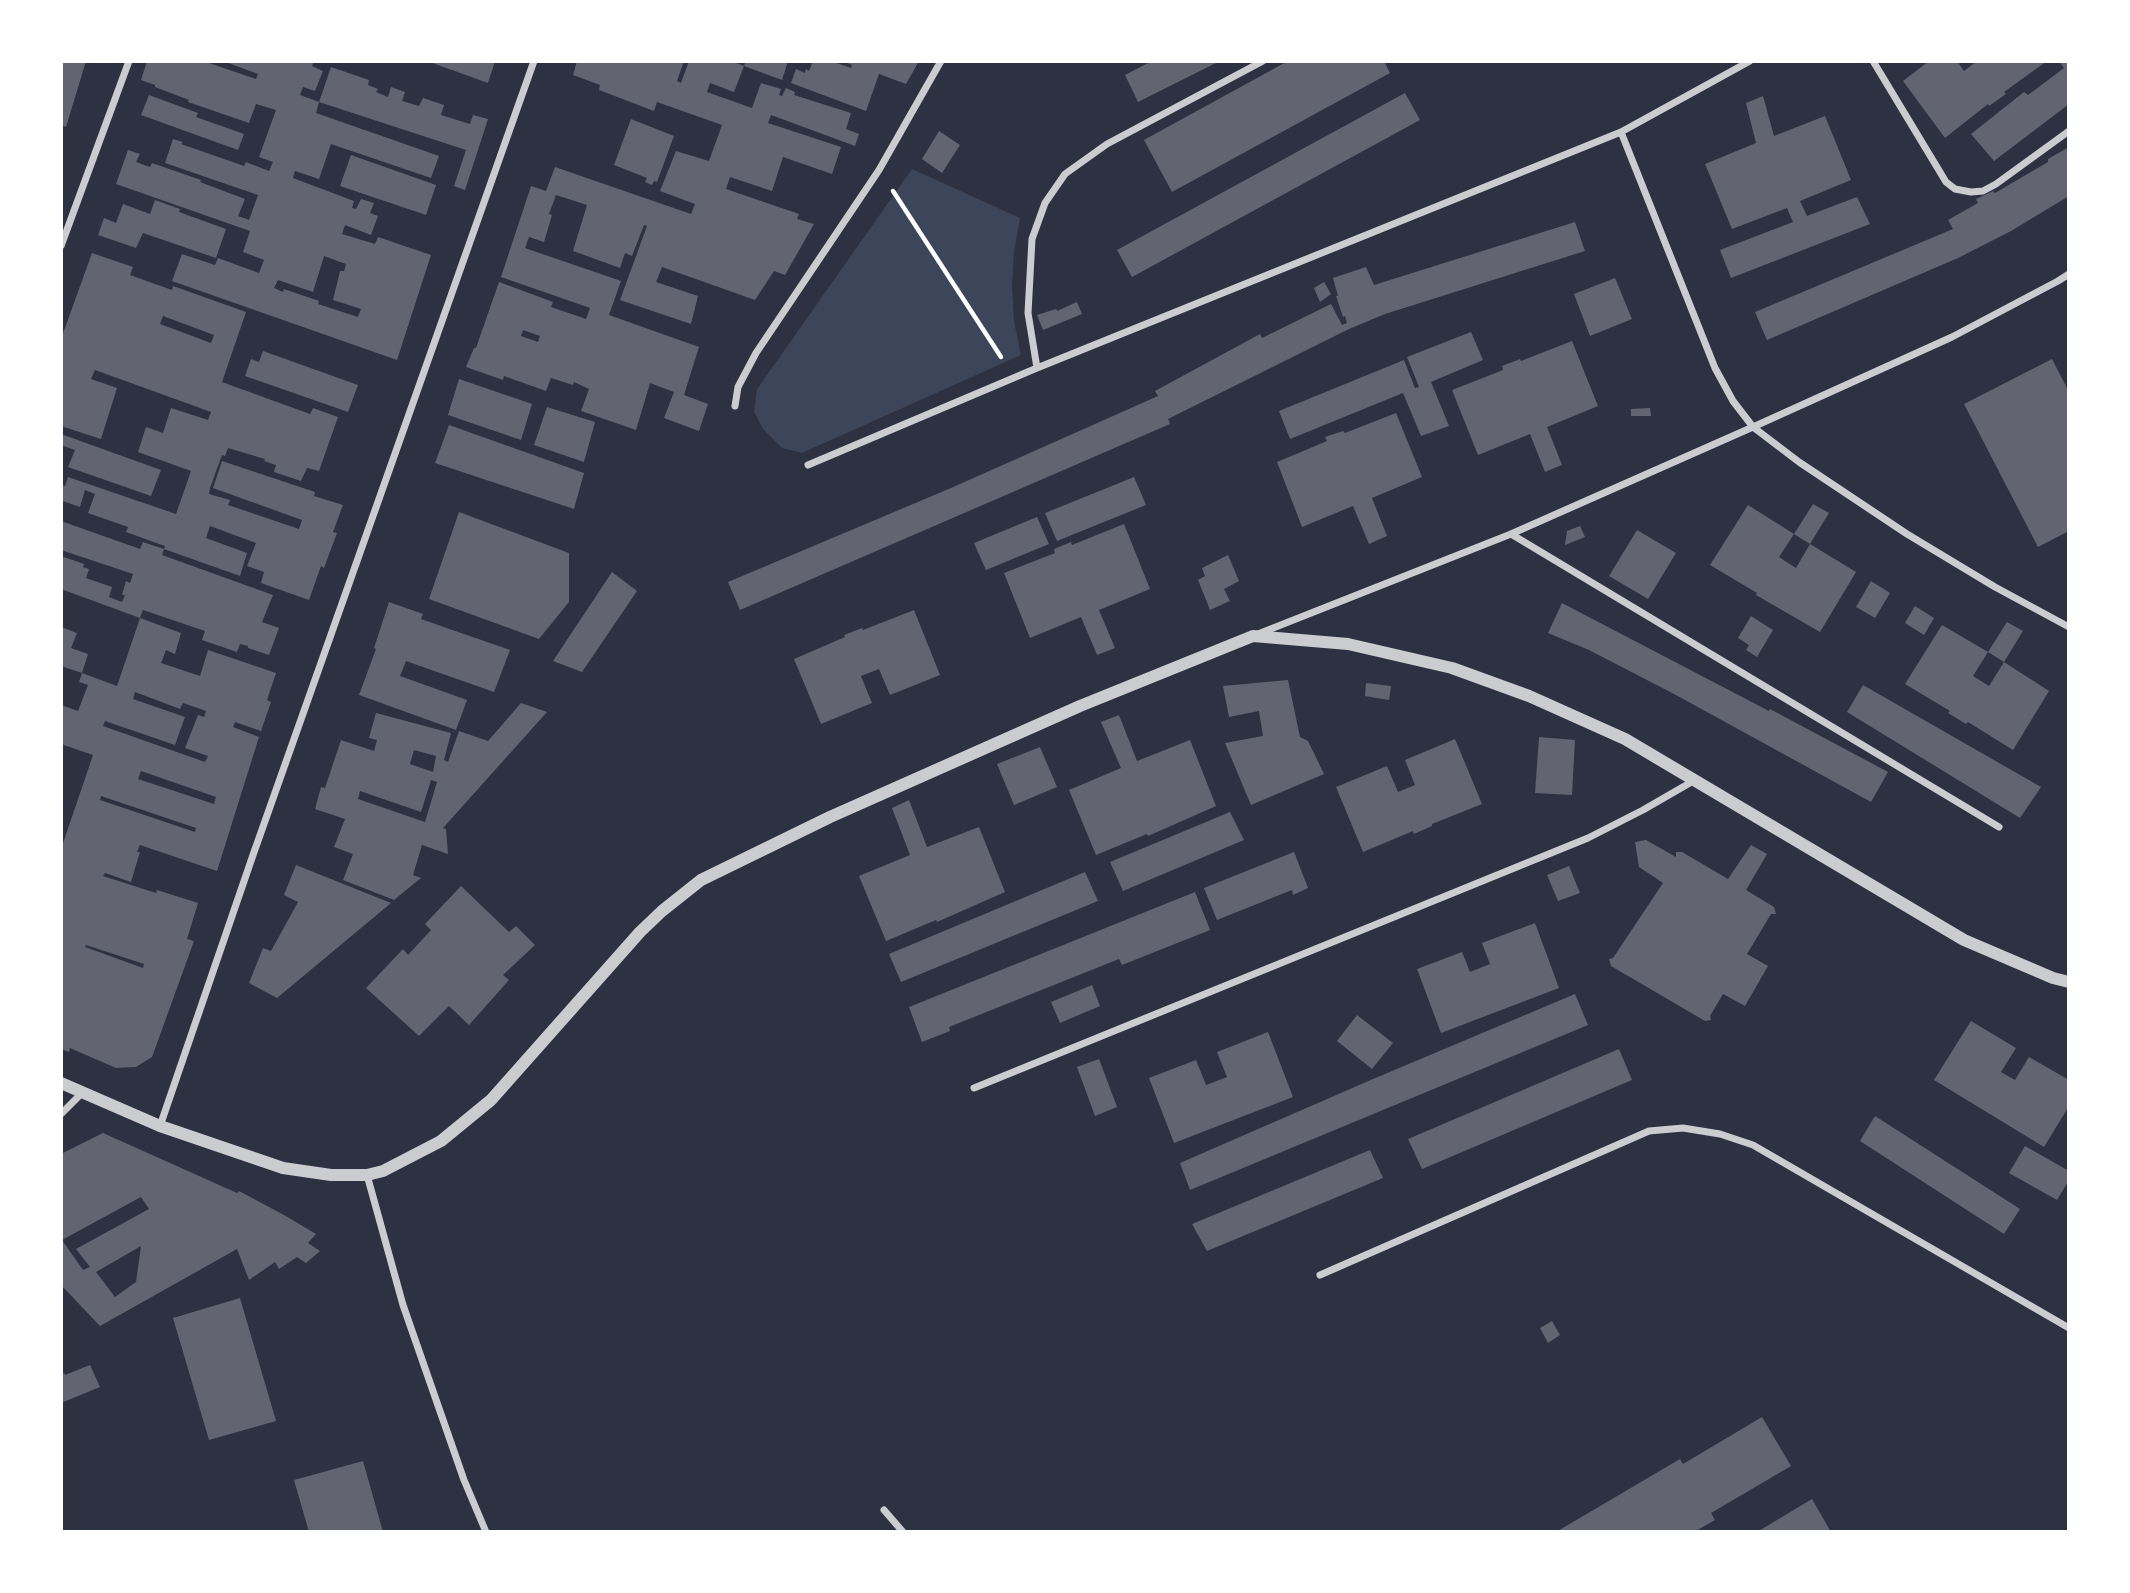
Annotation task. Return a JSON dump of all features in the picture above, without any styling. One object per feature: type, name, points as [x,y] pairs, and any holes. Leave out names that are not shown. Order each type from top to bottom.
[{"type":"street","points":[[61,246],[129,61]]},
{"type":"street","points":[[160,1126],[248,868],[534,61]]},
{"type":"street","points":[[735,405],[738,387],[755,353],[879,170],[941,61]]},
{"type":"street","points":[[1037,368],[1028,313],[1032,239],[1045,203],[1065,174],[1107,144],[1263,61]]},
{"type":"street","points":[[808,465],[1037,368],[1621,132],[1750,61]]},
{"type":"street","points":[[1872,61],[1946,182],[1955,188],[1971,192],[1983,191],[2069,131]]},
{"type":"street","points":[[1621,132],[1715,368],[1733,401],[1753,427],[1799,462],[1907,534],[2069,628]]},
{"type":"street","points":[[61,1083],[160,1126],[283,1168],[331,1175],[367,1175],[383,1171],[441,1141],[491,1100],[640,933],[701,880],[830,817],[1080,706],[1511,534],[1753,427],[1952,337],[2069,274]]},
{"type":"street","points":[[1511,534],[1999,827]]},
{"type":"street","points":[[1253,636],[1349,644],[1452,668],[1529,696],[1625,739],[1964,940],[2053,978],[2069,982]]},
{"type":"street","points":[[974,1088],[1588,838],[1695,780]]},
{"type":"street","points":[[61,1114],[82,1093]]},
{"type":"street","points":[[1320,1275],[1649,1131],[1683,1128],[1720,1134],[1753,1145],[2069,1328]]},
{"type":"street","points":[[367,1175],[402,1305],[464,1480],[486,1532]]},
{"type":"street","points":[[884,1510],[902,1532]]},
{"type":"path","points":[[879,170],[1015,378]]},
{"type":"shaded area","points":[[912,169],[1020,218],[1012,286],[1014,321],[1021,355],[802,453],[782,448],[763,429],[754,412],[757,389]]},
{"type":"building","points":[[61,61],[86,61],[66,127],[61,125]]},
{"type":"building","points":[[147,61],[203,61],[256,79],[258,74],[223,61],[314,61],[312,66],[323,71],[315,91],[303,87],[300,95],[319,102],[316,113],[439,156],[431,178],[331,144],[319,179],[295,171],[293,178],[354,201],[352,208],[356,209],[361,199],[374,203],[370,213],[378,216],[371,235],[345,225],[342,234],[375,244],[378,237],[431,255],[397,360],[172,281],[182,254],[215,265],[218,258],[259,273],[264,260],[243,252],[250,231],[116,184],[128,150],[140,154],[136,162],[150,167],[152,163],[245,199],[238,216],[249,220],[258,195],[165,163],[173,139],[244,166],[246,162],[269,171],[273,162],[259,157],[276,110],[256,104],[249,123],[188,102],[189,100],[141,80]],"holes":[[[324,256],[346,264],[344,271],[340,271],[333,300],[361,309],[358,317],[318,304],[319,301],[274,288],[278,280],[313,292]]]},
{"type":"building","points":[[427,61],[495,61],[488,83]]},
{"type":"building","points":[[577,61],[684,61],[677,81],[681,83],[689,61],[731,61],[744,66],[734,92],[710,83],[707,92],[752,108],[761,83],[781,89],[779,95],[782,96],[786,88],[795,92],[794,95],[851,113],[846,129],[859,134],[855,146],[771,115],[768,123],[841,147],[832,174],[783,157],[772,191],[730,177],[726,189],[799,214],[797,219],[814,224],[785,275],[774,271],[755,300],[662,267],[656,282],[698,296],[691,324],[620,300],[647,226],[644,225],[632,256],[625,253],[620,268],[573,251],[587,205],[556,195],[544,242],[529,237],[525,248],[621,281],[609,315],[699,347],[684,395],[708,404],[699,431],[664,418],[674,392],[650,383],[636,430],[581,411],[589,389],[574,382],[573,385],[551,378],[546,391],[504,376],[503,380],[466,367],[476,348],[499,282],[553,302],[551,307],[586,319],[590,308],[501,277],[531,186],[546,191],[555,167],[691,214],[695,204],[660,191],[676,151],[709,161],[722,125],[657,102],[654,111],[599,90],[600,85],[573,75]],"holes":[[[523,330],[540,336],[538,342],[521,336]]]},
{"type":"building","points":[[746,61],[788,61],[782,80],[744,66]]},
{"type":"building","points":[[813,61],[831,61],[851,68],[852,65],[843,61],[919,61],[906,84],[879,74],[866,111],[791,83],[796,69],[805,73],[806,69],[809,71]]},
{"type":"building","points":[[1152,61],[1220,61],[1138,102],[1125,75]]},
{"type":"building","points":[[1288,61],[1384,61],[1390,73],[1172,192],[1144,140]]},
{"type":"building","points":[[1929,61],[1957,61],[1964,71],[1977,61],[2047,61],[1945,138],[1903,81]]},
{"type":"building","points":[[2059,61],[2069,61],[2069,104],[1994,161],[1971,134],[2024,92],[2028,95],[2064,68]]},
{"type":"building","points":[[331,67],[369,80],[368,85],[388,97],[391,87],[405,92],[402,101],[419,106],[423,98],[444,105],[441,115],[470,124],[473,115],[488,119],[465,190],[454,186],[466,150],[319,102]]},
{"type":"building","points":[[1405,93],[1420,120],[1132,277],[1117,250]]},
{"type":"building","points":[[149,95],[198,113],[196,117],[244,134],[238,150],[141,115]]},
{"type":"building","points":[[1763,96],[1774,136],[1825,116],[1851,180],[1800,201],[1807,216],[1857,197],[1870,224],[1731,278],[1720,250],[1793,222],[1787,208],[1732,229],[1705,164],[1756,143],[1746,103]]},
{"type":"building","points":[[631,119],[674,136],[657,182],[654,181],[652,185],[645,182],[647,178],[614,165]]},
{"type":"building","points":[[939,131],[960,145],[942,173],[922,159]]},
{"type":"building","points":[[2069,147],[2069,196],[2011,231],[1958,258],[1767,340],[1755,312],[1953,229],[1948,220],[1978,203],[1976,199],[1993,191],[1995,193]]},
{"type":"building","points":[[351,155],[436,185],[426,215],[340,186]]},
{"type":"building","points":[[155,200],[226,229],[216,258],[143,233],[136,248],[98,235],[104,218],[116,223],[123,204],[150,214]]},
{"type":"building","points":[[1575,222],[1585,251],[1385,314],[1349,329],[1168,419],[1170,424],[740,610],[728,582],[951,488],[1158,396],[1155,391],[1260,334],[1262,338],[1331,304],[1342,325],[1347,323],[1336,296],[1333,278],[1366,267],[1374,285]]},
{"type":"building","points":[[92,253],[133,267],[130,275],[172,290],[173,286],[246,312],[222,382],[310,414],[313,408],[338,417],[319,471],[307,468],[301,481],[274,472],[276,465],[264,461],[265,459],[228,448],[225,456],[222,455],[209,494],[230,500],[228,505],[299,529],[302,520],[213,488],[222,461],[315,492],[314,496],[343,505],[333,532],[337,533],[309,600],[261,583],[264,572],[247,566],[256,543],[210,526],[206,538],[247,553],[240,576],[164,549],[165,546],[126,532],[128,527],[88,513],[95,494],[85,490],[80,507],[63,501],[61,506],[61,485],[65,486],[68,477],[176,514],[191,471],[138,452],[146,427],[163,433],[171,408],[208,420],[211,412],[95,370],[91,379],[117,388],[101,439],[61,426],[61,339]],"holes":[[[163,316],[214,335],[211,343],[160,324]]]},
{"type":"building","points":[[1615,278],[1632,319],[1590,336],[1574,294]]},
{"type":"building","points":[[1324,282],[1331,294],[1320,302],[1314,288]]},
{"type":"building","points":[[1077,302],[1082,314],[1043,330],[1037,315],[1056,309],[1057,311]]},
{"type":"building","points":[[1471,332],[1483,360],[1431,382],[1449,426],[1421,436],[1403,393],[1290,439],[1279,411],[1404,360],[1415,388],[1419,387],[1407,357]]},
{"type":"building","points":[[1572,341],[1598,406],[1547,427],[1562,465],[1545,472],[1530,434],[1478,455],[1452,390],[1503,370],[1502,366]]},
{"type":"building","points":[[263,351],[358,385],[348,412],[245,376],[251,359],[259,362]]},
{"type":"building","points":[[2052,359],[2069,392],[2069,531],[2038,547],[1964,404]]},
{"type":"building","points":[[459,379],[532,404],[521,440],[448,415]]},
{"type":"building","points":[[547,407],[595,422],[584,462],[534,445]]},
{"type":"building","points":[[1650,408],[1651,416],[1631,416],[1631,409]]},
{"type":"building","points":[[1396,413],[1422,477],[1372,498],[1387,536],[1369,544],[1353,506],[1302,527],[1277,462],[1327,441],[1325,437],[1343,431],[1345,433]]},
{"type":"building","points":[[449,425],[584,473],[574,509],[435,463]]},
{"type":"building","points":[[61,434],[161,470],[151,496],[68,467],[75,450],[61,445]]},
{"type":"building","points":[[1134,477],[1146,505],[1057,541],[1045,513]]},
{"type":"building","points":[[1813,504],[1829,513],[1810,544],[1794,534]]},
{"type":"building","points":[[1748,505],[1794,534],[1779,557],[1796,568],[1810,544],[1856,572],[1820,632],[1710,565]]},
{"type":"building","points":[[459,512],[569,553],[569,602],[539,639],[429,599]]},
{"type":"building","points":[[1037,517],[1049,544],[986,570],[974,543]]},
{"type":"building","points":[[61,521],[140,549],[143,542],[164,549],[162,555],[273,595],[262,622],[279,628],[269,655],[240,644],[237,652],[202,640],[205,631],[143,610],[140,618],[61,589],[61,556],[84,564],[83,567],[89,569],[86,578],[112,587],[109,597],[122,602],[126,581],[130,583],[133,574],[61,550]]},
{"type":"building","points":[[1124,524],[1150,589],[1099,610],[1115,648],[1097,655],[1081,617],[1030,638],[1004,573],[1055,553],[1054,549],[1071,542],[1072,545]]},
{"type":"building","points":[[1580,526],[1585,537],[1565,545],[1567,531]]},
{"type":"building","points":[[1637,530],[1676,553],[1648,599],[1609,576]]},
{"type":"building","points":[[1228,555],[1239,581],[1224,589],[1230,601],[1210,610],[1198,580],[1205,576],[1202,568]]},
{"type":"building","points":[[612,572],[637,591],[582,672],[553,661]]},
{"type":"building","points":[[1871,581],[1890,593],[1875,618],[1856,607]]},
{"type":"building","points":[[389,602],[423,614],[421,619],[510,650],[494,692],[406,661],[400,676],[467,700],[456,730],[359,695]]},
{"type":"building","points":[[1562,603],[1888,772],[1871,802],[1676,695],[1589,650],[1548,633]]},
{"type":"building","points":[[1915,606],[1934,618],[1924,635],[1905,623]]},
{"type":"building","points":[[914,610],[940,675],[890,695],[879,669],[861,676],[872,703],[821,724],[794,659],[845,637],[844,635]]},
{"type":"building","points":[[1751,616],[1773,630],[1757,657],[1746,650],[1749,645],[1738,638]]},
{"type":"building","points":[[140,618],[181,633],[175,654],[166,650],[161,663],[200,676],[208,650],[276,673],[267,700],[271,702],[261,731],[235,722],[233,727],[259,737],[217,871],[140,845],[131,882],[105,873],[103,876],[198,903],[187,939],[194,941],[152,1057],[136,1067],[116,1068],[70,1048],[69,1052],[61,1049],[61,849],[93,755],[61,744],[61,705],[78,711],[88,685],[79,682],[82,673],[117,686]],"holes":[[[135,692],[180,709],[183,703],[206,711],[204,717],[198,715],[185,748],[208,756],[205,762],[103,726],[105,721],[175,745],[185,717],[133,699]],[[141,771],[216,797],[214,804],[138,779]],[[101,796],[196,828],[195,832],[100,800]],[[86,945],[144,964],[143,968],[85,947]]]},
{"type":"building","points":[[2007,622],[2023,631],[2004,662],[1988,652]]},
{"type":"building","points":[[1942,625],[1988,652],[1973,676],[1989,686],[2004,662],[2049,691],[2013,750],[1948,713],[1950,711],[1905,684]]},
{"type":"building","points":[[61,627],[77,633],[71,648],[88,654],[82,673],[61,666]]},
{"type":"building","points":[[1288,680],[1300,737],[1308,741],[1324,774],[1251,805],[1225,743],[1263,736],[1259,711],[1229,717],[1223,686]]},
{"type":"building","points":[[1366,683],[1391,686],[1389,700],[1365,696]]},
{"type":"building","points":[[1863,685],[2041,787],[2020,818],[1847,712]]},
{"type":"building","points":[[521,703],[547,712],[443,828],[446,829],[448,854],[422,845],[413,875],[421,878],[394,900],[343,880],[353,854],[334,847],[345,819],[315,809],[321,787],[325,788],[341,740],[374,751],[377,740],[369,738],[376,713],[451,733],[444,760],[448,762],[459,731],[488,741]],"holes":[[[414,750],[436,756],[433,772],[410,764]],[[431,780],[437,782],[425,822],[358,799],[360,791],[421,812]]]},
{"type":"building","points":[[1119,715],[1137,761],[1190,740],[1216,806],[1096,855],[1069,790],[1121,768],[1101,722]]},
{"type":"building","points":[[1539,737],[1575,740],[1572,795],[1535,793]]},
{"type":"building","points":[[1455,739],[1482,804],[1414,834],[1413,831],[1363,852],[1336,787],[1387,766],[1398,792],[1415,785],[1405,760]]},
{"type":"building","points":[[1040,747],[1057,787],[1014,805],[997,764]]},
{"type":"building","points":[[909,800],[927,847],[979,827],[1005,892],[886,941],[859,876],[910,855],[892,808]]},
{"type":"building","points":[[1230,812],[1244,840],[1123,891],[1110,862]]},
{"type":"building","points":[[1646,840],[1676,857],[1676,852],[1682,852],[1728,879],[1751,845],[1767,854],[1746,890],[1774,907],[1776,914],[1771,914],[1747,954],[1768,966],[1745,1006],[1723,994],[1710,1016],[1711,1020],[1705,1021],[1611,966],[1609,959],[1613,958],[1663,883],[1639,867],[1635,842]]},
{"type":"building","points":[[1294,852],[1308,888],[1293,895],[1292,890],[1217,920],[1204,888]]},
{"type":"building","points":[[296,865],[391,903],[277,998],[249,983],[263,948],[271,951],[298,902],[284,895]]},
{"type":"building","points":[[1569,866],[1580,893],[1558,901],[1547,875]]},
{"type":"building","points":[[1085,872],[1098,901],[901,982],[889,954]]},
{"type":"building","points":[[461,886],[509,932],[516,926],[535,945],[503,975],[509,980],[469,1025],[449,1006],[419,1036],[366,988],[403,949],[408,955],[431,930],[425,924]]},
{"type":"building","points":[[1195,892],[1210,930],[1122,965],[1119,959],[949,1027],[950,1031],[922,1042],[909,1007]]},
{"type":"building","points":[[1535,923],[1559,988],[1441,1033],[1417,969],[1462,952],[1470,972],[1490,964],[1482,943]]},
{"type":"building","points":[[1092,985],[1100,1006],[1060,1023],[1051,1002]]},
{"type":"building","points":[[1575,994],[1588,1025],[1190,1190],[1180,1163]]},
{"type":"building","points":[[1357,1015],[1393,1043],[1372,1069],[1337,1041]]},
{"type":"building","points":[[1971,1021],[2016,1048],[2001,1072],[2015,1080],[2029,1057],[2069,1080],[2069,1106],[2044,1147],[1934,1080]]},
{"type":"building","points":[[1268,1032],[1293,1097],[1174,1143],[1149,1078],[1196,1060],[1206,1085],[1227,1077],[1217,1052]]},
{"type":"building","points":[[1619,1049],[1632,1080],[1422,1169],[1408,1139]]},
{"type":"building","points":[[1099,1059],[1117,1107],[1095,1116],[1077,1067]]},
{"type":"building","points":[[1875,1116],[2020,1209],[2004,1234],[1860,1141]]},
{"type":"building","points":[[103,1133],[237,1193],[239,1191],[284,1215],[316,1234],[308,1243],[320,1251],[306,1263],[297,1257],[279,1269],[275,1262],[249,1280],[237,1249],[100,1326],[61,1285],[61,1154]],"holes":[[[141,1197],[149,1209],[76,1249],[90,1267],[83,1270],[62,1240]],[[141,1246],[136,1282],[115,1297],[96,1272]]]},
{"type":"building","points":[[2025,1146],[2069,1171],[2069,1180],[2057,1200],[2009,1173]]},
{"type":"building","points":[[1370,1150],[1383,1178],[1207,1251],[1192,1224]]},
{"type":"building","points":[[240,1298],[276,1421],[209,1440],[173,1318]]},
{"type":"building","points":[[1552,1321],[1560,1335],[1548,1343],[1540,1328]]},
{"type":"building","points":[[90,1365],[100,1387],[61,1403],[61,1374],[65,1375]]},
{"type":"building","points":[[1762,1417],[1791,1466],[1711,1513],[1715,1520],[1694,1532],[1556,1532],[1680,1459],[1683,1464]]},
{"type":"building","points":[[363,1461],[383,1532],[309,1532],[294,1480]]},
{"type":"building","points":[[1812,1499],[1831,1532],[1757,1532]]}]
